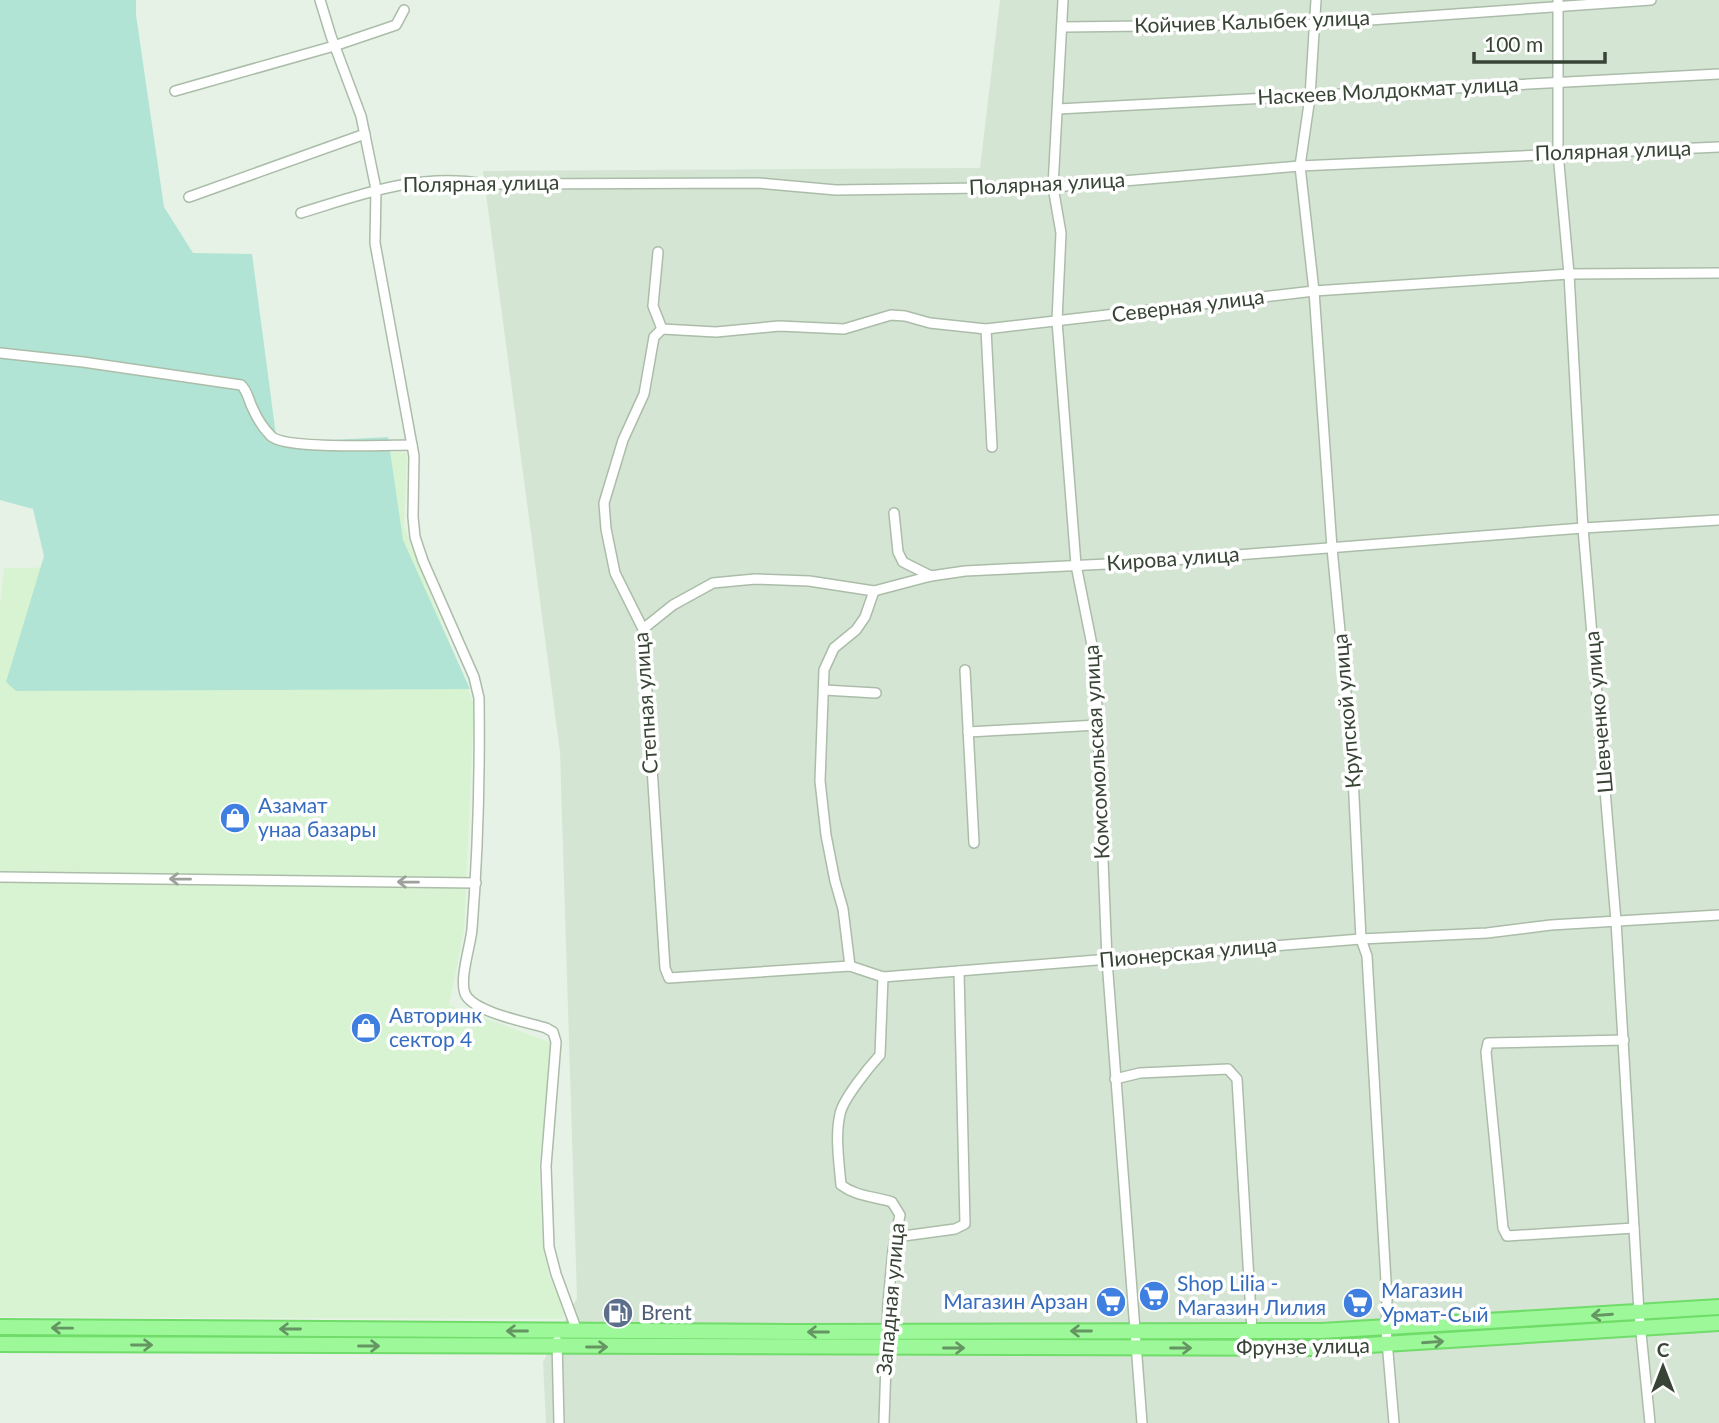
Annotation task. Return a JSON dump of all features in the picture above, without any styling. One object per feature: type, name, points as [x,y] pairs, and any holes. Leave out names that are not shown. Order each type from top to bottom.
[{"type":"main road","name":"Фрунзе улица","points":[[0,1327],[557,1331],[1252,1331],[1386,1328],[1719,1307]]},
{"type":"main road","name":"Фрунзе улица","points":[[0,1344],[1321,1348],[1719,1323]]},
{"type":"main road","points":[[663,1331],[663,1347]]},
{"type":"street","points":[[320,0],[334,46],[361,116],[376,189],[375,243],[412,445],[415,537],[474,677],[479,698],[476,883],[471,941],[463,987],[467,997],[476,1004],[553,1032],[556,1042],[546,1166],[549,1247],[555,1274],[578,1331]]},
{"type":"street","name":"Комсомольская улица","points":[[1063,0],[1053,187],[1061,233],[1057,321],[1076,565],[1095,660],[1107,960],[1142,1423]]},
{"type":"street","name":"Крупской улица","points":[[1316,0],[1310,97],[1300,166],[1314,290],[1332,548],[1352,757],[1361,939],[1367,956],[1387,1285],[1386,1328],[1394,1423]]},
{"type":"street","name":"Койчиев Калыбек улица","points":[[1063,27],[1314,24],[1558,2],[1651,0]]},
{"type":"street","name":"Шевченко улица","points":[[1558,2],[1558,153],[1569,274],[1583,528],[1616,921],[1639,1312],[1650,1423]]},
{"type":"street","points":[[175,91],[334,46],[396,25],[404,10]]},
{"type":"street","name":"Наскеев Молдокмат улица","points":[[1058,109],[1719,74]]},
{"type":"street","points":[[189,197],[365,134]]},
{"type":"street","name":"Полярная улица","points":[[301,213],[376,189],[414,181],[453,180],[485,184],[758,183],[836,190],[1053,187],[1300,166],[1719,147]]},
{"type":"street","points":[[658,252],[653,306],[662,329]]},
{"type":"street","name":"Северная улица","points":[[662,329],[716,332],[779,326],[844,329],[891,315],[930,323],[986,329],[1314,290],[1569,274],[1719,273]]},
{"type":"street","name":"Степная улица","points":[[662,329],[654,337],[644,394],[622,440],[604,503],[615,573],[643,629],[665,968]]},
{"type":"street","points":[[986,329],[992,447]]},
{"type":"street","points":[[0,353],[241,385],[262,424],[273,439],[282,442],[412,445]]},
{"type":"street","points":[[894,513],[898,552],[903,562],[931,576]]},
{"type":"street","name":"Кирова улица","points":[[643,629],[673,605],[713,583],[755,579],[809,581],[874,592],[931,576],[965,570],[1147,562],[1719,520]]},
{"type":"street","points":[[850,966],[843,909],[826,835],[820,781],[824,670],[834,648],[856,630],[865,617],[874,592]]},
{"type":"street","points":[[965,670],[974,843]]},
{"type":"street","points":[[824,690],[876,693]]},
{"type":"street","points":[[968,732],[1098,725]]},
{"type":"street","points":[[0,877],[476,883]]},
{"type":"street","name":"Пионерская улица","points":[[665,968],[669,978],[679,979],[850,966],[883,977],[1361,939],[1487,933],[1551,925],[1719,915]]},
{"type":"street","points":[[896,1237],[955,1229],[965,1224],[959,971]]},
{"type":"street","name":"Западная улица","points":[[883,977],[880,1055],[869,1067],[840,1112],[838,1152],[841,1185],[853,1194],[892,1202],[900,1215],[887,1331],[884,1423]]},
{"type":"street","points":[[1624,1040],[1488,1043],[1486,1052],[1503,1228],[1507,1236],[1634,1228]]},
{"type":"street","points":[[1115,1079],[1140,1073],[1228,1069],[1237,1079],[1252,1331]]},
{"type":"street","points":[[557,1331],[559,1423]]},
{"type":"shaded area","points":[[0,0],[136,0],[164,207],[193,253],[252,254],[277,443],[388,437],[403,540],[470,689],[16,691],[6,682],[44,556],[33,509],[0,500]]},
{"type":"shaded area","points":[[1000,0],[1719,0],[1719,1423],[546,1423],[543,1362],[577,1298],[560,752],[483,171],[980,168]]},
{"type":"shaded area","name":"Азамат унаа базары","points":[[182,439],[407,453],[404,527],[474,705],[464,931],[449,1005],[552,1043],[539,1165],[542,1239],[549,1276],[566,1309],[563,1319],[0,1317],[0,605],[4,568],[171,566]]},
{"type":"place","name":"Азамат унаа базары","points":[[235,818]]},
{"type":"place","name":"Авторинк сектор 4","points":[[366,1028]]},
{"type":"place","name":"Shop Lilia - Магазин Лилия","points":[[1154,1296]]},
{"type":"place","name":"Магазин Арзан","points":[[1111,1302]]},
{"type":"place","name":"Магазин Урмат-Сый","points":[[1358,1303]]},
{"type":"place","name":"Brent","points":[[618,1313]]}]
